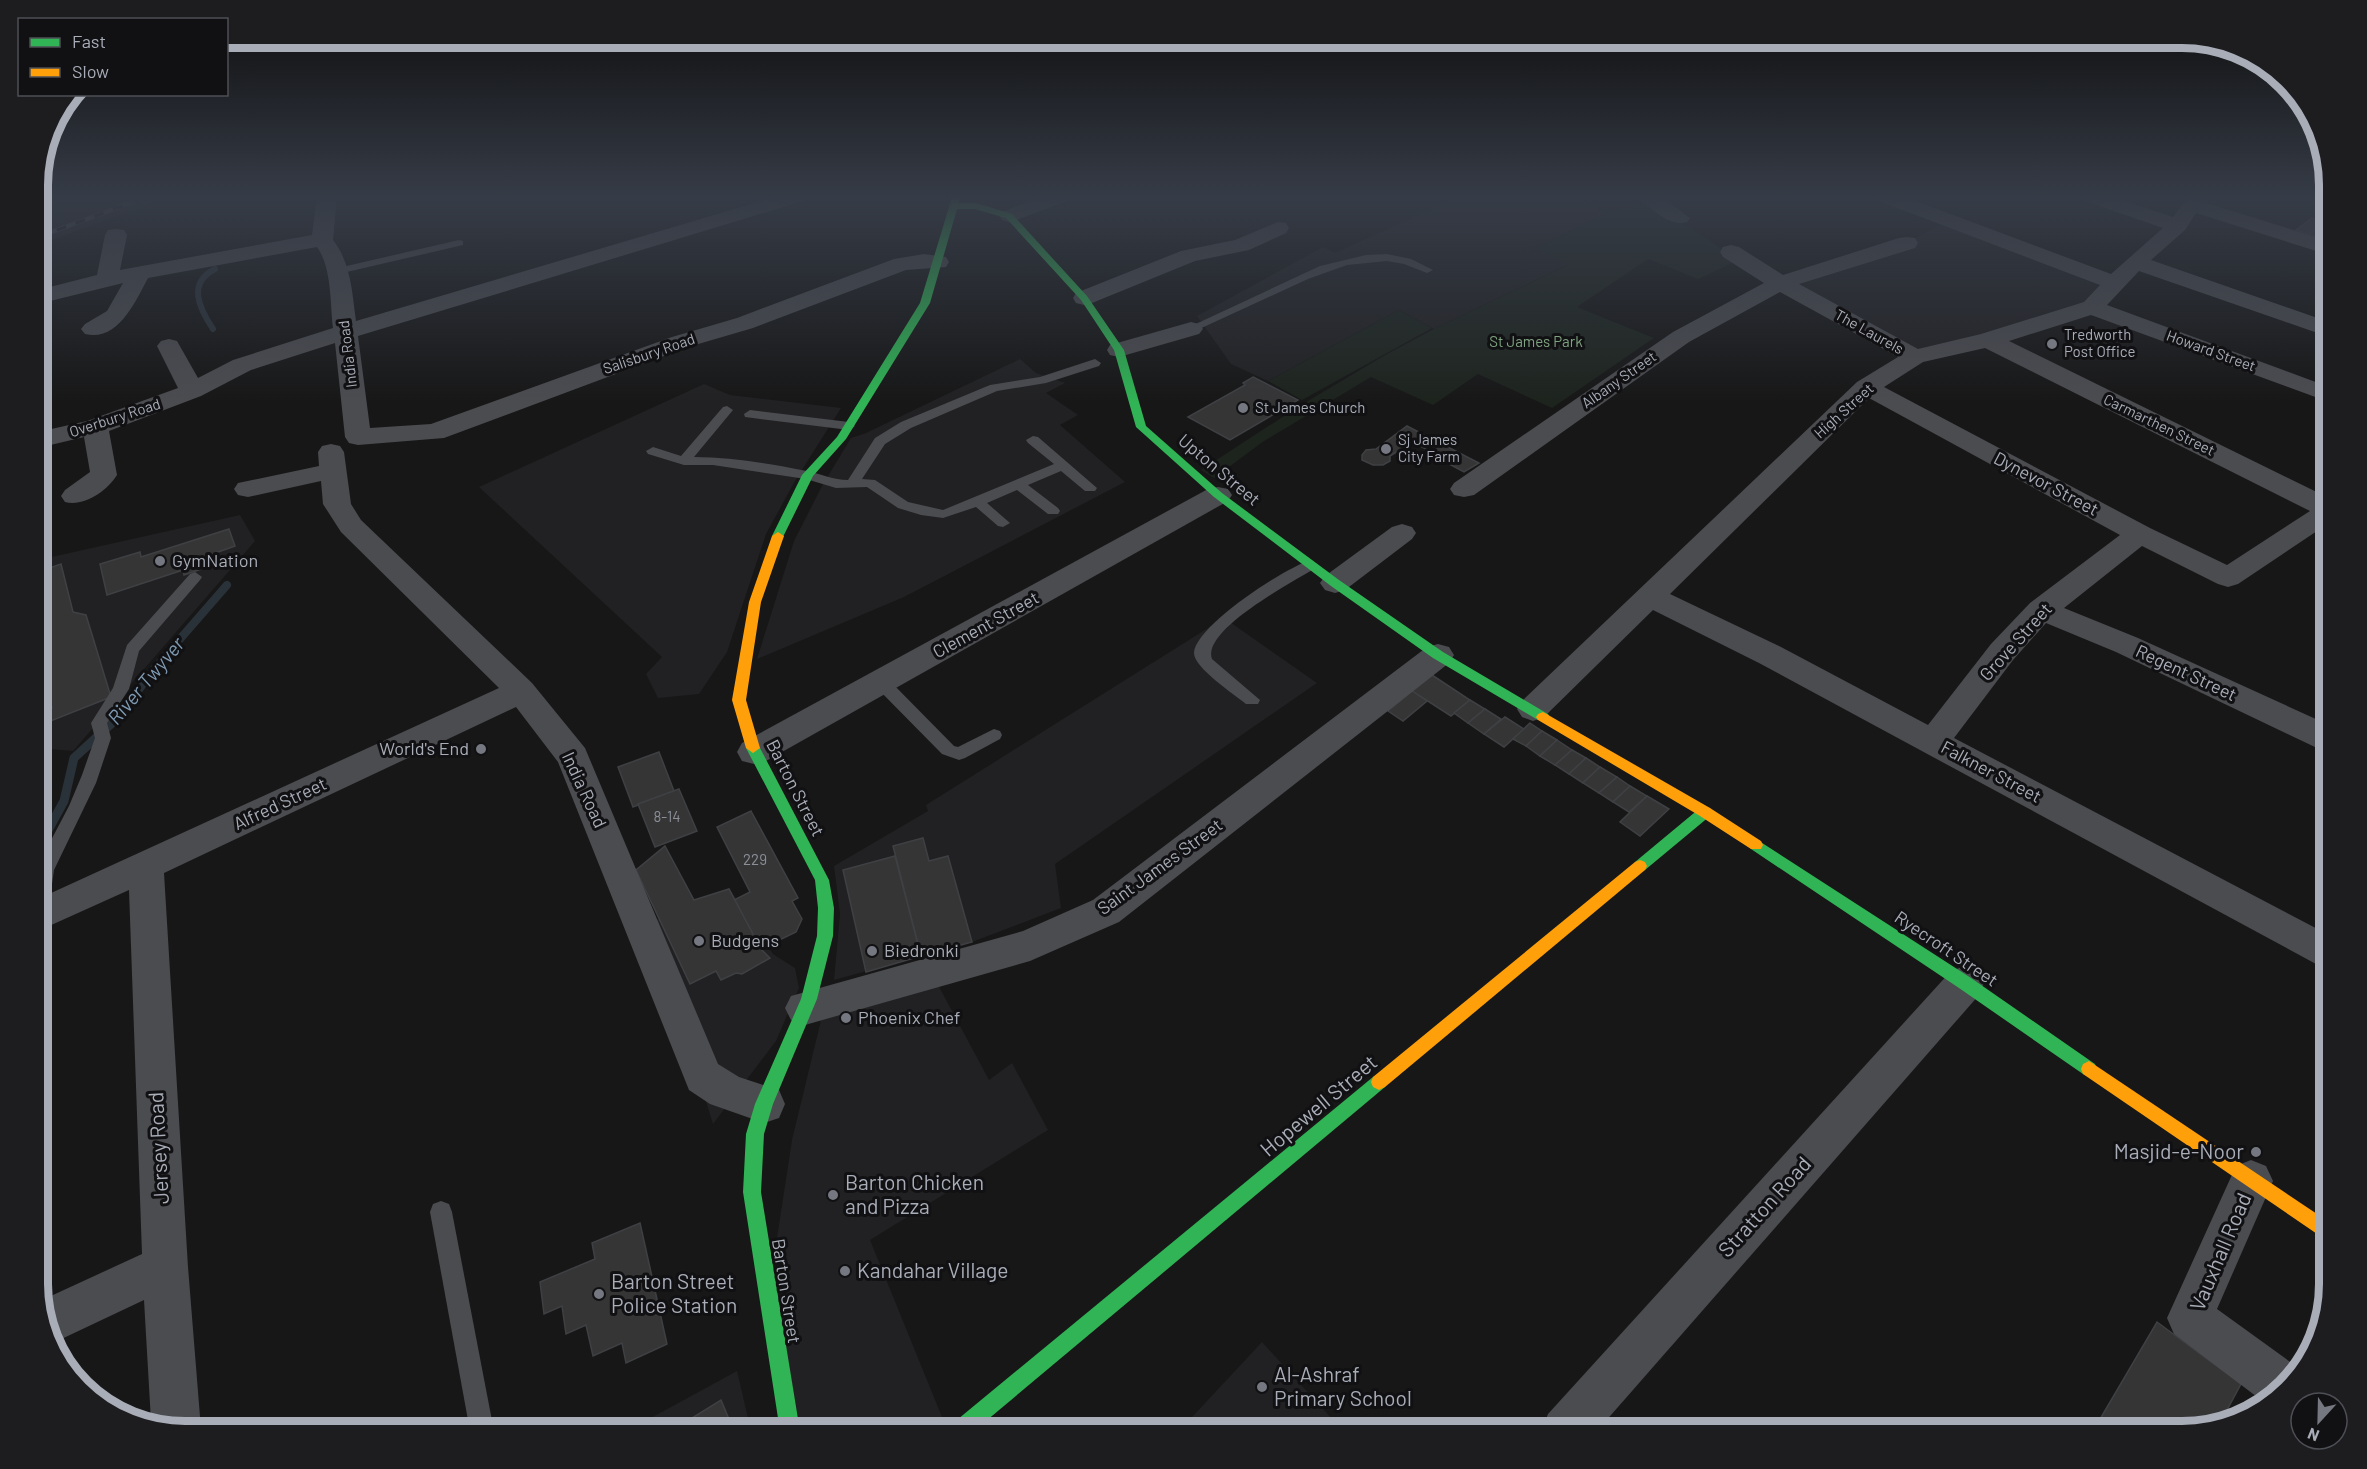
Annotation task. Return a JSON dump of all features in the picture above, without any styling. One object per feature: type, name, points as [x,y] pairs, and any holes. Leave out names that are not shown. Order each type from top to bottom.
[{"type":"street","points":[[106,279],[109,266]]},
{"type":"street","points":[[48,294],[106,279],[184,266]]},
{"type":"street","name":"India Road","points":[[337,266],[358,437]]},
{"type":"street","name":"Overbury Road","points":[[48,438],[95,428],[192,391],[242,365],[567,266]]},
{"type":"street","name":"Salisbury Road","points":[[358,437],[435,432],[680,342],[745,323],[898,266]]},
{"type":"street","name":"Barton Street","points":[[788,1421],[752,1191],[755,1134],[764,1104],[805,1008],[825,936],[826,908],[822,880],[754,752],[739,700],[755,602],[784,521],[808,475],[842,439],[925,303],[937,266]]},
{"type":"street","name":"Upton Street","points":[[1054,266],[1084,298],[1119,350],[1142,427],[1218,495],[1335,583],[1438,655],[1533,709]]},
{"type":"street","points":[[1084,298],[1162,266]]},
{"type":"street","name":"The Laurels","points":[[1752,266],[1780,284],[1915,357]]},
{"type":"street","name":"Albany Street","points":[[1464,489],[1681,337],[1780,284],[1837,266]]},
{"type":"street","points":[[2069,266],[2115,283]]},
{"type":"street","points":[[2092,308],[2132,266]]},
{"type":"street","points":[[2145,266],[2319,326]]},
{"type":"street","points":[[93,329],[116,315],[139,274]]},
{"type":"street","name":"High Street","points":[[1533,709],[1866,387],[1915,357],[1988,340],[2092,308]]},
{"type":"street","name":"Howard Street","points":[[2092,308],[2319,391]]},
{"type":"street","points":[[1119,350],[1191,329]]},
{"type":"street","name":"Carmarthen Street","points":[[1988,340],[2319,505]]},
{"type":"street","points":[[169,346],[192,391]]},
{"type":"street","name":"Dynevor Street","points":[[1866,387],[2140,534],[2228,577],[2319,517]]},
{"type":"street","points":[[75,496],[104,475],[95,428]]},
{"type":"street","name":"India Road","points":[[248,489],[331,461],[337,504],[351,526],[521,691],[573,758],[704,1077],[731,1092],[764,1104]]},
{"type":"street","name":"Clement Street","points":[[754,752],[1218,495]]},
{"type":"street","points":[[1335,583],[1402,533]]},
{"type":"street","name":"Grove Street","points":[[1933,742],[2002,652],[2041,610],[2140,534]]},
{"type":"street","name":"Falkner Street","points":[[1649,596],[1770,656],[2319,947]]},
{"type":"street","name":"Regent Street","points":[[2041,610],[2127,645],[2319,735]]},
{"type":"street","name":"Saint James Street","points":[[805,1008],[1030,945],[1106,911],[1438,655]]},
{"type":"street","name":"Alfred Street","points":[[48,912],[521,691]]},
{"type":"street","name":"Ryecroft Street","points":[[1533,709],[1705,812],[1965,983],[2251,1181],[2319,1225]]},
{"type":"street","name":"Hopewell Street","points":[[971,1421],[1705,812]]},
{"type":"street","name":"Jersey Road","points":[[146,867],[165,1267],[175,1420]]},
{"type":"street","name":"Stratton Road","points":[[1574,1421],[1965,983]]},
{"type":"street","name":"Vauxhall Road","points":[[2251,1181],[2190,1318],[2278,1382]]},
{"type":"street","points":[[53,1319],[165,1267]]},
{"type":"lane","points":[[339,271],[362,266]]},
{"type":"lane","points":[[1191,329],[1307,275],[1339,266]]},
{"type":"lane","points":[[1417,266],[1427,270]]},
{"type":"lane","points":[[853,483],[880,441],[906,425],[994,388],[1042,380],[1095,363]]},
{"type":"lane","points":[[684,461],[727,410]]},
{"type":"lane","points":[[750,414],[849,426]]},
{"type":"lane","points":[[1034,440],[1061,466],[1090,488]]},
{"type":"lane","points":[[653,451],[684,461],[713,461],[808,475],[836,484],[870,483],[903,505],[933,513],[958,510],[1061,466]]},
{"type":"lane","points":[[1020,485],[1053,511]]},
{"type":"lane","points":[[978,502],[1003,523]]},
{"type":"lane","points":[[1252,700],[1205,662],[1202,652],[1205,642],[1214,629],[1239,609],[1311,565]]},
{"type":"lane","points":[[48,864],[78,806],[101,730],[121,689],[132,650],[195,577]]},
{"type":"lane","points":[[882,683],[948,750],[959,754],[994,735]]},
{"type":"lane","points":[[441,1212],[480,1421]]},
{"type":"shaded area","points":[[1289,266],[1566,266],[1434,329],[1399,310],[1268,381],[1231,364],[1197,316]]},
{"type":"shaded area","points":[[1835,266],[2069,266],[2115,283],[2092,307],[1915,357],[1780,283]]},
{"type":"shaded area","points":[[1020,359],[1036,373],[1065,383],[1046,393],[1078,415],[1060,425],[1125,482],[904,597],[757,659],[794,541],[822,486],[851,438],[866,433]]},
{"type":"shaded area","points":[[704,384],[730,395],[841,408],[795,481],[766,534],[727,652],[699,694],[658,698],[646,674],[662,657],[479,487]]},
{"type":"shaded area","points":[[240,515],[255,541],[73,751],[48,749],[48,558]]},
{"type":"shaded area","points":[[1224,618],[1317,683],[1055,864],[1061,908],[972,942],[834,980],[840,914],[834,866],[928,811],[926,805]]},
{"type":"shaded area","points":[[729,888],[773,954],[795,968],[799,988],[776,1041],[713,1124],[651,922]]},
{"type":"shaded area","points":[[937,983],[989,1080],[1012,1063],[1048,1130],[870,1240],[942,1417],[947,1421],[799,1421],[783,1337],[777,1238],[792,1140],[822,1016]]},
{"type":"shaded area","name":"Al-Ashraf Primary School","points":[[1262,1342],[1334,1421],[1188,1421]]},
{"type":"shaded area","points":[[737,1371],[749,1421],[645,1421]]},
{"type":"green space","name":"St James Park","points":[[1567,266],[1638,266],[1577,307],[1654,338],[1552,408],[1478,374],[1433,405],[1371,377],[1264,441],[1214,478],[1201,470],[1301,405],[1434,329]]},
{"type":"green space","name":"St James Park","points":[[1664,266],[1727,266],[1698,279]]},
{"type":"green space","points":[[1399,310],[1432,328],[1302,400],[1268,381]]},
{"type":"building","name":"St James Church","points":[[1253,377],[1298,400],[1230,440],[1188,417],[1245,385],[1243,383]]},
{"type":"building","name":"Sj James City Farm","points":[[1407,426],[1479,463],[1464,472],[1449,464],[1452,462],[1412,442],[1390,456],[1390,461],[1383,465],[1373,465],[1362,460],[1362,455],[1366,450],[1376,449]]},
{"type":"building","name":"GymNation","points":[[229,529],[235,546],[207,556],[210,566],[184,575],[183,570],[107,595],[100,564],[140,552],[141,557]]},
{"type":"building","points":[[61,564],[73,612],[86,615],[111,697],[48,722],[48,710],[52,708],[48,689],[48,569]]},
{"type":"building","points":[[1432,675],[1470,700],[1451,716],[1412,691]]},
{"type":"building","points":[[1412,691],[1427,701],[1403,721],[1388,711]]},
{"type":"building","points":[[1470,700],[1485,709],[1468,723],[1454,713]]},
{"type":"building","points":[[1485,709],[1501,719],[1484,734],[1468,723]]},
{"type":"building","points":[[1505,717],[1524,729],[1504,747],[1484,734]]},
{"type":"building","points":[[1530,723],[1542,731],[1526,746],[1513,739]]},
{"type":"building","points":[[1542,731],[1557,740],[1540,756],[1526,746]]},
{"type":"building","points":[[1557,740],[1572,750],[1555,765],[1540,756]]},
{"type":"building","points":[[1572,750],[1586,758],[1569,774],[1555,765]]},
{"type":"building","points":[[659,752],[674,791],[633,807],[618,767]]},
{"type":"building","points":[[1586,758],[1600,767],[1583,783],[1569,774]]},
{"type":"building","points":[[1600,767],[1617,777],[1599,793],[1583,783]]},
{"type":"building","points":[[1617,777],[1630,786],[1613,802],[1599,793]]},
{"type":"building","points":[[1630,786],[1647,796],[1629,812],[1613,802]]},
{"type":"building","points":[[679,789],[697,831],[655,847],[638,804]]},
{"type":"building","points":[[1647,796],[1669,809],[1640,836],[1620,822]]},
{"type":"building","points":[[751,811],[798,898],[792,901],[802,919],[796,932],[761,949],[734,900],[750,892],[717,827]]},
{"type":"building","points":[[923,838],[929,861],[948,856],[972,942],[921,956],[893,846]]},
{"type":"building","points":[[665,846],[694,900],[729,889],[761,949],[770,958],[742,974],[736,973],[721,980],[716,971],[690,984],[636,870]]},
{"type":"building","points":[[895,856],[921,956],[866,972],[843,870]]},
{"type":"building","name":"Barton Street Police Station","points":[[640,1223],[667,1344],[626,1363],[622,1343],[593,1356],[586,1325],[566,1334],[562,1306],[544,1314],[540,1282],[595,1259],[592,1243]]},
{"type":"building","points":[[2157,1322],[2241,1384],[2225,1414],[2217,1416],[2182,1421],[2099,1421]]},
{"type":"building","points":[[721,1400],[730,1421],[687,1421]]},
{"type":"waterway","points":[[213,329],[203,313],[198,289],[206,275],[215,269]]},
{"type":"waterway","name":"River Twyver","points":[[136,694],[153,670],[227,585]]},
{"type":"waterway","name":"River Twyver","points":[[48,830],[64,801],[74,758],[123,713],[137,692]]},
{"type":"traffic: fast","points":[[778,536],[808,475],[841,439],[925,303],[936,266]]},
{"type":"traffic: fast","points":[[1054,266],[1084,298],[1119,350],[1141,427],[1218,495],[1335,583],[1438,655],[1543,717]]},
{"type":"traffic: fast","points":[[753,748],[822,880],[826,908],[825,936],[809,999],[764,1104],[755,1134],[752,1192],[788,1421]]},
{"type":"traffic: fast","points":[[1640,866],[1705,812]]},
{"type":"traffic: fast","points":[[1756,845],[1965,983],[2089,1069]]},
{"type":"traffic: fast","points":[[971,1421],[1379,1082]]},
{"type":"traffic: slow","points":[[753,748],[739,700],[755,602],[778,536]]},
{"type":"traffic: slow","points":[[1543,717],[1705,812],[1756,845]]},
{"type":"traffic: slow","points":[[1379,1082],[1640,866]]},
{"type":"traffic: slow","points":[[2089,1069],[2319,1225]]},
{"type":"place","name":"Tredworth Post Office","points":[[2052,344]]},
{"type":"place","name":"St James Church","points":[[1243,408]]},
{"type":"place","name":"Sj James City Farm","points":[[1386,449]]},
{"type":"place","name":"GymNation","points":[[160,561]]},
{"type":"place","name":"World's End","points":[[481,749]]},
{"type":"place","name":"Budgens","points":[[699,941]]},
{"type":"place","name":"Biedronki","points":[[872,951]]},
{"type":"place","name":"Phoenix Chef","points":[[846,1018]]},
{"type":"place","name":"Masjid-e-Noor","points":[[2256,1152]]},
{"type":"place","name":"Barton Chicken and Pizza","points":[[833,1195]]},
{"type":"place","name":"Kandahar Village","points":[[845,1271]]},
{"type":"place","name":"Barton Street Police Station","points":[[599,1294]]},
{"type":"place","name":"Al-Ashraf Primary School","points":[[1262,1387]]}]
